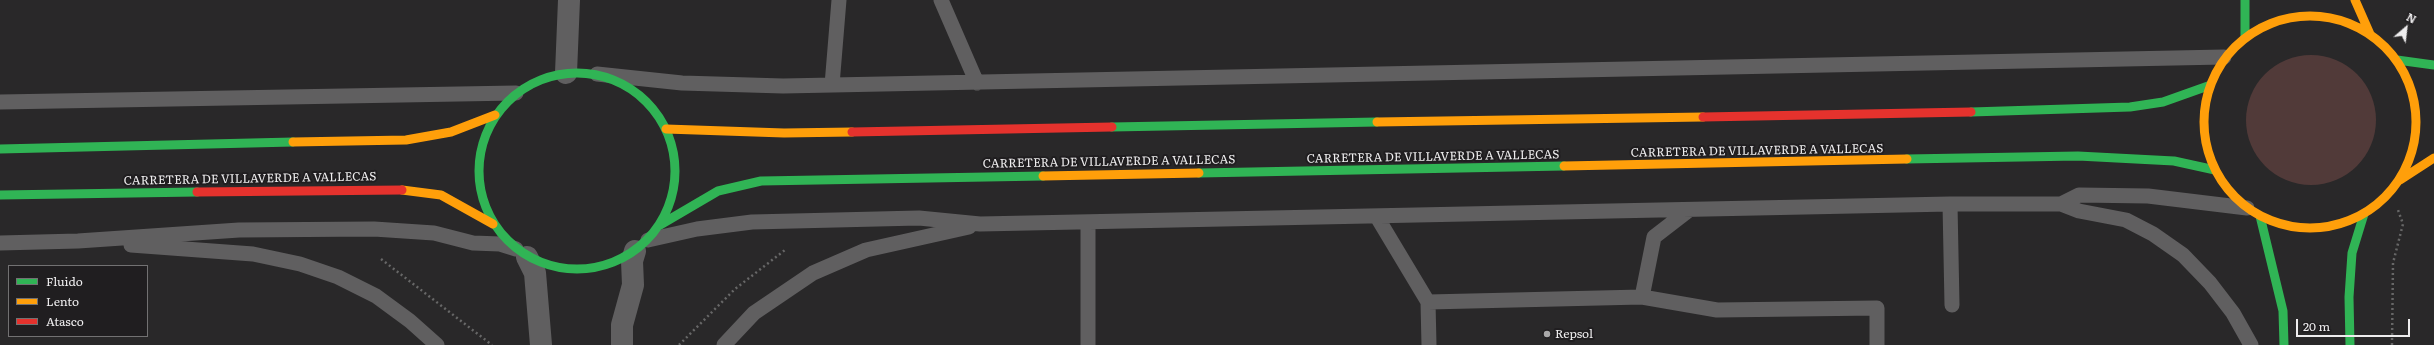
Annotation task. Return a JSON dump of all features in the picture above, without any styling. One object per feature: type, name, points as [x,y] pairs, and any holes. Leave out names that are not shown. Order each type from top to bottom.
[{"type":"main road","points":[[2245,0],[2245,36]]},
{"type":"main road","points":[[2355,0],[2370,34]]},
{"type":"main road","points":[[2307,14],[2340,19],[2370,34],[2385,46],[2397,60],[2412,89],[2417,120],[2413,152],[2400,180],[2382,201],[2364,214],[2330,227],[2294,227],[2260,216],[2247,208],[2228,191],[2215,170],[2205,143],[2203,114],[2208,86],[2224,57],[2245,36],[2274,20],[2307,14]]},
{"type":"main road","points":[[2397,60],[2434,65]]},
{"type":"main road","points":[[566,73],[597,74],[627,86],[653,105],[666,129],[676,161],[673,194],[660,225],[642,245],[611,264],[582,270],[554,268],[521,253],[493,224],[481,198],[477,169],[482,140],[495,115],[516,93],[540,79],[566,73]]},
{"type":"main road","points":[[666,129],[792,133],[2077,110],[2130,107],[2163,102],[2208,86]]},
{"type":"main road","points":[[0,149],[406,140],[451,132],[495,115]]},
{"type":"main road","name":"CARRETERA DE VILLAVERDE A VALLECAS","points":[[660,225],[718,191],[761,181],[2078,156],[2174,161],[2215,170]]},
{"type":"main road","points":[[2400,180],[2434,158]]},
{"type":"main road","name":"CARRETERA DE VILLAVERDE A VALLECAS","points":[[0,195],[398,188],[441,195],[493,224]]},
{"type":"main road","points":[[2350,345],[2349,297],[2352,253],[2364,214]]},
{"type":"main road","points":[[2260,216],[2283,311],[2284,345]]},
{"type":"street","points":[[566,73],[570,0]]},
{"type":"street","points":[[622,345],[622,325],[633,285],[632,261],[642,245]]},
{"type":"street","points":[[521,253],[535,273],[542,345]]},
{"type":"lane","points":[[832,85],[839,0]]},
{"type":"lane","points":[[941,0],[976,83]]},
{"type":"lane","points":[[597,74],[682,83],[832,85],[2224,57]]},
{"type":"lane","points":[[0,102],[516,93]]},
{"type":"lane","points":[[2061,204],[2079,195],[2148,196],[2247,208]]},
{"type":"lane","points":[[1950,204],[1952,305]]},
{"type":"lane","points":[[642,245],[697,229],[752,222],[919,218],[980,224],[1950,204],[2061,204],[2079,211],[2126,220],[2153,234],[2183,255],[2210,283],[2233,313],[2251,345]]},
{"type":"lane","points":[[1642,297],[1654,237],[1689,210]]},
{"type":"lane","points":[[1377,217],[1428,302],[1429,345]]},
{"type":"lane","points":[[1088,222],[1088,345]]},
{"type":"lane","points":[[724,345],[754,313],[812,273],[866,250],[980,224]]},
{"type":"lane","points":[[0,243],[78,241],[239,230],[374,229],[434,233],[473,243],[500,244],[521,253]]},
{"type":"lane","points":[[78,241],[253,254],[300,264],[338,277],[376,296],[410,321],[437,345]]},
{"type":"lane","points":[[1428,302],[1642,297],[1717,310],[1876,308],[1877,345]]},
{"type":"path","points":[[2392,345],[2393,263],[2403,224]]},
{"type":"path","points":[[380,258],[492,345]]},
{"type":"shaded area","points":[[2317,55],[2330,57],[2342,62],[2353,69],[2362,78],[2374,101],[2376,120],[2374,139],[2369,151],[2362,162],[2353,171],[2330,183],[2305,185],[2292,183],[2280,178],[2269,171],[2260,162],[2248,139],[2246,114],[2248,101],[2253,89],[2260,78],[2269,69],[2292,57]]},
{"type":"traffic: fast","points":[[2245,0],[2245,36]]},
{"type":"traffic: fast","points":[[2397,60],[2434,65]]},
{"type":"traffic: fast","points":[[587,73],[596,74],[615,80],[632,89],[647,101],[659,116],[668,133],[674,152],[675,171],[674,190],[668,209],[659,226],[647,241],[632,253],[615,262],[596,268],[567,269],[558,268],[539,262],[522,253],[507,241],[495,226],[486,209],[480,190],[479,161],[480,152],[486,133],[495,116],[507,101],[522,89],[539,80],[558,74],[587,73]]},
{"type":"traffic: fast","points":[[1971,112],[2130,107],[2163,102],[2208,86]]},
{"type":"traffic: fast","points":[[1112,127],[1377,122]]},
{"type":"traffic: fast","points":[[0,149],[293,142]]},
{"type":"traffic: fast","points":[[1907,159],[2078,156],[2174,161],[2215,170]]},
{"type":"traffic: fast","points":[[1199,173],[1564,166]]},
{"type":"traffic: fast","points":[[660,225],[718,191],[761,181],[1043,176]]},
{"type":"traffic: fast","points":[[0,195],[197,192]]},
{"type":"traffic: fast","points":[[2350,345],[2349,297],[2352,253],[2364,214]]},
{"type":"traffic: fast","points":[[2260,216],[2283,311],[2284,345]]},
{"type":"traffic: slow","points":[[2355,0],[2370,34]]},
{"type":"traffic: slow","points":[[2300,16],[2320,16],[2341,20],[2360,28],[2378,40],[2392,54],[2404,72],[2412,91],[2416,112],[2416,122],[2416,132],[2412,153],[2404,172],[2392,190],[2378,204],[2360,216],[2341,224],[2320,228],[2300,228],[2279,224],[2260,216],[2242,204],[2228,190],[2216,172],[2208,153],[2204,132],[2204,112],[2208,91],[2216,72],[2228,54],[2242,40],[2260,28],[2279,20],[2300,16]]},
{"type":"traffic: slow","points":[[293,142],[406,140],[451,132],[495,115]]},
{"type":"traffic: slow","points":[[1377,122],[1703,117]]},
{"type":"traffic: slow","points":[[666,129],[784,133],[852,132]]},
{"type":"traffic: slow","points":[[2400,180],[2434,158]]},
{"type":"traffic: slow","points":[[1564,166],[1907,159]]},
{"type":"traffic: slow","points":[[1043,176],[1199,173]]},
{"type":"traffic: slow","points":[[402,190],[441,195],[493,224]]},
{"type":"traffic: jam","points":[[1703,117],[1971,112]]},
{"type":"traffic: jam","points":[[852,132],[1112,127]]},
{"type":"traffic: jam","points":[[197,192],[402,190]]},
{"type":"place","name":"Repsol","points":[[1547,334]]}]
